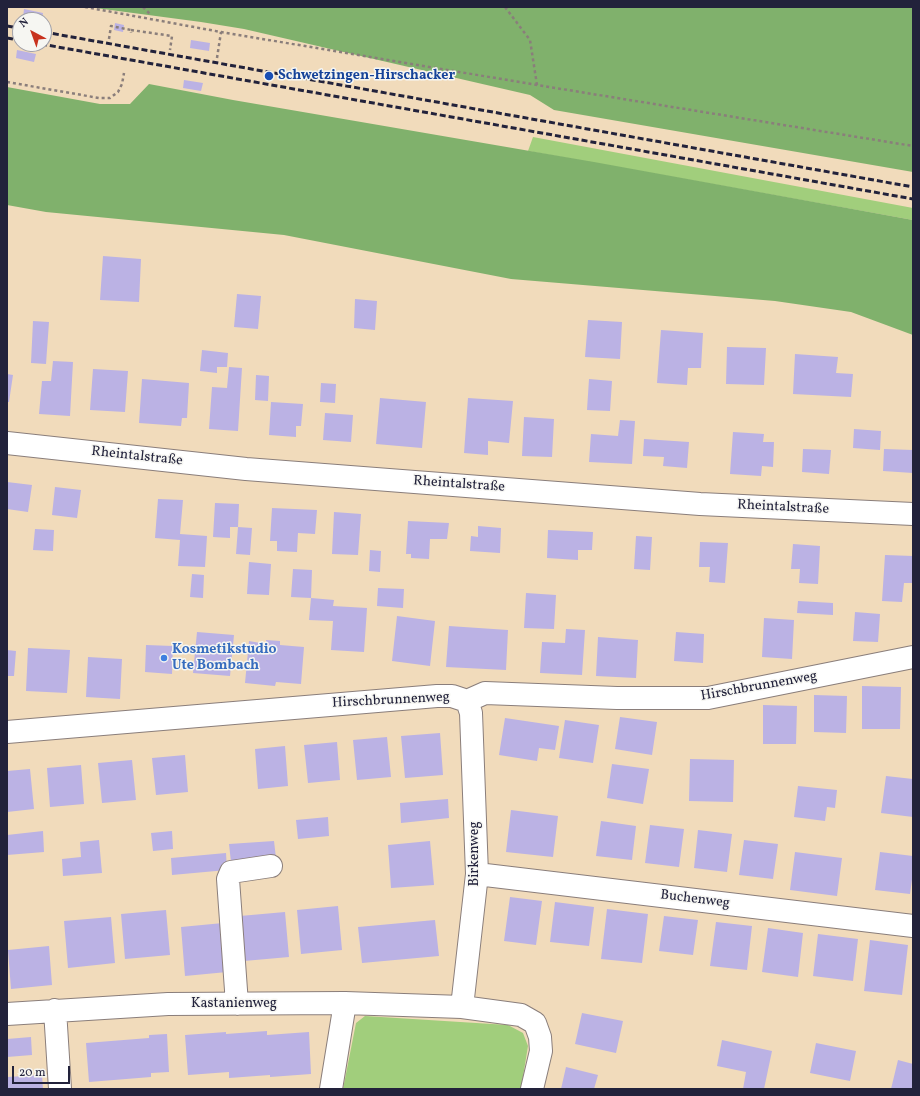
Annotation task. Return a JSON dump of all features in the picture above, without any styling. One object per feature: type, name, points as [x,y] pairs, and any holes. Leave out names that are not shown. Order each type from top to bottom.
[{"type":"street","name":"Rheintalstraße","points":[[7,443],[253,469],[700,504],[913,514]]},
{"type":"street","name":"Hirschbrunnenweg","points":[[7,732],[437,696],[452,696],[467,701],[485,693],[617,698],[708,698],[913,657]]},
{"type":"street","name":"Birkenweg","points":[[462,1006],[477,874],[471,713],[467,701]]},
{"type":"street","points":[[237,1004],[228,879],[231,872],[271,866]]},
{"type":"street","name":"Buchenweg","points":[[477,874],[913,926]]},
{"type":"street","points":[[331,1089],[345,1003]]},
{"type":"street","name":"Kastanienweg","points":[[7,1014],[168,1004],[345,1003],[462,1006],[521,1015],[535,1023],[540,1037],[541,1051],[532,1089]]},
{"type":"street","points":[[55,1010],[60,1089]]},
{"type":"path","points":[[85,7],[221,32],[913,146]]},
{"type":"path","points":[[143,7],[151,15]]},
{"type":"path","points":[[505,7],[530,40],[537,85]]},
{"type":"path","points":[[109,39],[111,26],[131,31],[172,36],[170,50]]},
{"type":"path","points":[[217,58],[221,32]]},
{"type":"path","points":[[7,82],[99,98],[110,98],[118,92],[122,84],[124,73]]},
{"type":"green space","points":[[88,7],[913,7],[913,172],[554,110],[530,95],[244,29]]},
{"type":"green space","points":[[149,84],[913,220],[913,335],[851,312],[775,301],[511,279],[284,235],[46,212],[7,205],[7,87],[100,104],[130,104]]},
{"type":"green space","points":[[533,137],[913,208],[913,220],[528,151]]},
{"type":"green space","points":[[365,1016],[508,1025],[523,1033],[528,1046],[521,1089],[343,1089],[356,1023]]},
{"type":"building","points":[[24,9],[38,12],[24,12]]},
{"type":"building","points":[[115,23],[124,25],[123,32],[114,30]]},
{"type":"building","points":[[191,40],[210,43],[209,51],[190,48]]},
{"type":"building","points":[[17,52],[36,54],[34,62],[16,58]]},
{"type":"building","points":[[184,80],[203,83],[201,91],[183,88]]},
{"type":"building","points":[[103,256],[141,259],[139,302],[100,300]]},
{"type":"building","points":[[237,294],[261,296],[258,329],[234,327]]},
{"type":"building","points":[[355,299],[377,301],[375,330],[354,328]]},
{"type":"building","points":[[588,320],[622,322],[620,359],[585,357]]},
{"type":"building","points":[[33,321],[49,322],[46,364],[31,363]]},
{"type":"building","points":[[661,330],[703,333],[701,368],[688,368],[687,385],[657,383]]},
{"type":"building","points":[[727,347],[766,348],[764,385],[726,384]]},
{"type":"building","points":[[202,350],[228,353],[227,367],[217,367],[217,373],[200,371]]},
{"type":"building","points":[[795,354],[838,357],[836,373],[853,374],[851,397],[793,394]]},
{"type":"building","points":[[53,361],[73,362],[70,416],[39,414],[42,381],[51,381]]},
{"type":"building","points":[[229,367],[242,368],[238,431],[209,429],[212,387],[227,388]]},
{"type":"building","points":[[93,369],[128,371],[125,412],[90,410]]},
{"type":"building","points":[[7,374],[13,375],[9,402],[7,402]]},
{"type":"building","points":[[256,375],[269,376],[268,401],[255,400]]},
{"type":"building","points":[[142,379],[189,383],[187,418],[182,418],[181,426],[139,423]]},
{"type":"building","points":[[589,379],[612,381],[610,411],[587,410]]},
{"type":"building","points":[[321,383],[336,384],[335,403],[320,402]]},
{"type":"building","points":[[380,398],[426,402],[422,448],[376,444]]},
{"type":"building","points":[[468,398],[513,401],[509,443],[488,441],[488,455],[464,453]]},
{"type":"building","points":[[271,402],[303,404],[301,426],[296,426],[296,437],[269,435]]},
{"type":"building","points":[[325,413],[353,415],[351,442],[323,440]]},
{"type":"building","points":[[524,417],[554,419],[552,457],[522,456]]},
{"type":"building","points":[[620,420],[635,421],[632,464],[589,462],[591,434],[618,436]]},
{"type":"building","points":[[854,429],[881,431],[880,450],[853,448]]},
{"type":"building","points":[[733,432],[764,434],[763,442],[774,442],[773,467],[762,466],[761,476],[730,474]]},
{"type":"building","points":[[644,439],[689,442],[687,468],[663,466],[664,457],[643,456]]},
{"type":"building","points":[[803,449],[831,450],[829,474],[802,472]]},
{"type":"building","points":[[884,449],[913,450],[913,473],[883,471]]},
{"type":"building","points":[[7,482],[32,485],[28,512],[7,509]]},
{"type":"building","points":[[55,487],[81,490],[77,518],[52,515]]},
{"type":"building","points":[[158,499],[183,500],[180,534],[207,536],[205,567],[178,566],[180,540],[155,538]]},
{"type":"building","points":[[215,503],[239,504],[238,527],[230,527],[230,538],[213,537]]},
{"type":"building","points":[[272,508],[317,510],[315,534],[298,533],[297,552],[277,551],[277,541],[270,541]]},
{"type":"building","points":[[334,512],[361,514],[358,555],[332,554]]},
{"type":"building","points":[[408,521],[449,523],[447,539],[430,539],[429,559],[411,558],[411,554],[406,554]]},
{"type":"building","points":[[478,526],[501,528],[500,553],[470,551],[471,536],[478,537]]},
{"type":"building","points":[[238,527],[252,528],[250,555],[236,554]]},
{"type":"building","points":[[35,529],[54,530],[53,551],[33,550]]},
{"type":"building","points":[[548,530],[593,532],[592,550],[578,550],[578,560],[547,558]]},
{"type":"building","points":[[636,536],[652,537],[650,570],[634,569]]},
{"type":"building","points":[[700,542],[728,543],[725,583],[709,582],[710,567],[699,567]]},
{"type":"building","points":[[793,544],[820,546],[818,584],[799,583],[800,569],[791,569]]},
{"type":"building","points":[[370,550],[381,551],[380,572],[369,571]]},
{"type":"building","points":[[885,555],[913,556],[913,583],[904,583],[902,602],[882,601]]},
{"type":"building","points":[[249,562],[271,564],[269,595],[247,594]]},
{"type":"building","points":[[293,569],[312,570],[311,598],[291,597]]},
{"type":"building","points":[[192,574],[204,575],[203,598],[190,597]]},
{"type":"building","points":[[378,588],[404,589],[403,608],[377,606]]},
{"type":"building","points":[[526,593],[556,595],[554,629],[524,628]]},
{"type":"building","points":[[311,598],[334,600],[333,606],[367,608],[364,652],[331,650],[333,621],[309,620]]},
{"type":"building","points":[[798,601],[833,603],[833,615],[797,613]]},
{"type":"building","points":[[855,612],[880,614],[878,642],[853,641]]},
{"type":"building","points":[[397,616],[435,621],[430,666],[392,661]]},
{"type":"building","points":[[764,618],[794,620],[792,659],[762,657]]},
{"type":"building","points":[[449,626],[508,630],[506,670],[446,667]]},
{"type":"building","points":[[566,629],[585,630],[582,675],[540,673],[542,642],[565,643]]},
{"type":"building","points":[[197,632],[234,635],[230,676],[193,673]]},
{"type":"building","points":[[676,632],[704,634],[703,663],[674,661]]},
{"type":"building","points":[[598,637],[638,640],[636,678],[596,676]]},
{"type":"building","points":[[266,640],[280,641],[280,645],[304,647],[301,684],[276,682],[275,686],[245,683],[249,641],[266,644]]},
{"type":"building","points":[[146,645],[173,646],[172,674],[145,672]]},
{"type":"building","points":[[28,648],[70,650],[67,693],[26,691]]},
{"type":"building","points":[[7,650],[16,651],[14,676],[7,676]]},
{"type":"building","points":[[88,657],[122,659],[120,699],[86,697]]},
{"type":"building","points":[[862,686],[901,687],[900,729],[862,729]]},
{"type":"building","points":[[814,695],[847,696],[846,733],[814,732]]},
{"type":"building","points":[[763,705],[797,706],[796,744],[763,744]]},
{"type":"building","points":[[620,717],[657,722],[652,755],[615,749]]},
{"type":"building","points":[[505,718],[559,726],[555,750],[539,748],[537,761],[499,755]]},
{"type":"building","points":[[565,720],[599,725],[593,763],[559,758]]},
{"type":"building","points":[[440,733],[443,775],[405,778],[401,736]]},
{"type":"building","points":[[387,737],[391,777],[357,780],[353,740]]},
{"type":"building","points":[[337,742],[340,780],[308,783],[304,745]]},
{"type":"building","points":[[285,746],[288,786],[258,789],[255,749]]},
{"type":"building","points":[[185,755],[188,792],[156,795],[152,758]]},
{"type":"building","points":[[690,759],[734,760],[733,802],[689,801]]},
{"type":"building","points":[[132,760],[136,800],[102,803],[98,763]]},
{"type":"building","points":[[612,764],[649,769],[643,804],[607,798]]},
{"type":"building","points":[[81,765],[84,804],[50,807],[47,768]]},
{"type":"building","points":[[30,769],[34,809],[7,812],[7,771]]},
{"type":"building","points":[[886,776],[913,779],[913,817],[881,813]]},
{"type":"building","points":[[798,786],[837,790],[835,808],[827,807],[825,821],[794,817]]},
{"type":"building","points":[[448,799],[449,818],[401,823],[400,803]]},
{"type":"building","points":[[511,810],[558,816],[553,857],[506,852]]},
{"type":"building","points":[[328,817],[329,836],[298,839],[296,820]]},
{"type":"building","points":[[601,821],[636,826],[632,860],[596,856]]},
{"type":"building","points":[[650,825],[684,829],[679,867],[645,863]]},
{"type":"building","points":[[698,830],[732,834],[727,872],[694,868]]},
{"type":"building","points":[[43,831],[44,852],[7,855],[7,835]]},
{"type":"building","points":[[172,831],[173,849],[153,851],[151,833]]},
{"type":"building","points":[[99,840],[102,873],[63,876],[62,859],[81,857],[80,842]]},
{"type":"building","points":[[744,840],[778,844],[773,879],[739,875]]},
{"type":"building","points":[[274,841],[276,858],[231,862],[229,844]]},
{"type":"building","points":[[430,841],[434,885],[391,888],[388,845]]},
{"type":"building","points":[[795,852],[842,858],[837,896],[790,890]]},
{"type":"building","points":[[880,852],[913,856],[913,872],[910,894],[875,890]]},
{"type":"building","points":[[226,853],[227,870],[172,875],[171,858]]},
{"type":"building","points":[[510,897],[542,901],[536,945],[504,941]]},
{"type":"building","points":[[555,902],[594,907],[589,946],[550,942]]},
{"type":"building","points":[[338,906],[342,950],[301,954],[297,910]]},
{"type":"building","points":[[607,909],[648,914],[642,963],[601,959]]},
{"type":"building","points":[[166,910],[170,955],[125,959],[121,914]]},
{"type":"building","points":[[285,912],[289,957],[244,961],[240,916]]},
{"type":"building","points":[[664,916],[698,920],[693,955],[659,951]]},
{"type":"building","points":[[111,917],[115,963],[68,968],[64,921]]},
{"type":"building","points":[[435,920],[439,956],[362,963],[358,927]]},
{"type":"building","points":[[716,922],[752,926],[747,970],[710,966]]},
{"type":"building","points":[[223,923],[227,972],[185,976],[181,927]]},
{"type":"building","points":[[768,928],[803,933],[798,977],[762,972]]},
{"type":"building","points":[[818,934],[858,939],[853,981],[813,976]]},
{"type":"building","points":[[870,940],[908,945],[902,995],[864,991]]},
{"type":"building","points":[[49,946],[52,985],[11,989],[8,950]]},
{"type":"building","points":[[582,1013],[623,1021],[616,1053],[575,1044]]},
{"type":"building","points":[[267,1031],[267,1035],[309,1032],[311,1074],[229,1078],[229,1072],[188,1075],[185,1035]]},
{"type":"building","points":[[167,1034],[169,1072],[151,1073],[151,1077],[89,1082],[86,1043],[149,1038],[149,1035]]},
{"type":"building","points":[[31,1037],[32,1055],[7,1057],[7,1039]]},
{"type":"building","points":[[722,1040],[772,1051],[764,1089],[743,1089],[746,1072],[717,1066]]},
{"type":"building","points":[[816,1043],[856,1051],[850,1081],[810,1073]]},
{"type":"building","points":[[898,1060],[913,1064],[913,1089],[891,1089]]},
{"type":"building","points":[[566,1067],[598,1075],[594,1089],[561,1089]]},
{"type":"building","points":[[42,1075],[43,1089],[7,1089],[7,1077]]},
{"type":"railway","points":[[7,26],[12,27]]},
{"type":"railway","points":[[52,33],[913,187]]},
{"type":"railway","points":[[7,38],[12,39]]},
{"type":"railway","points":[[52,46],[913,199]]},
{"type":"place","name":"Schwetzingen-Hirschacker","points":[[269,76]]},
{"type":"place","name":"Kosmetikstudio Ute Bombach","points":[[164,658]]}]
